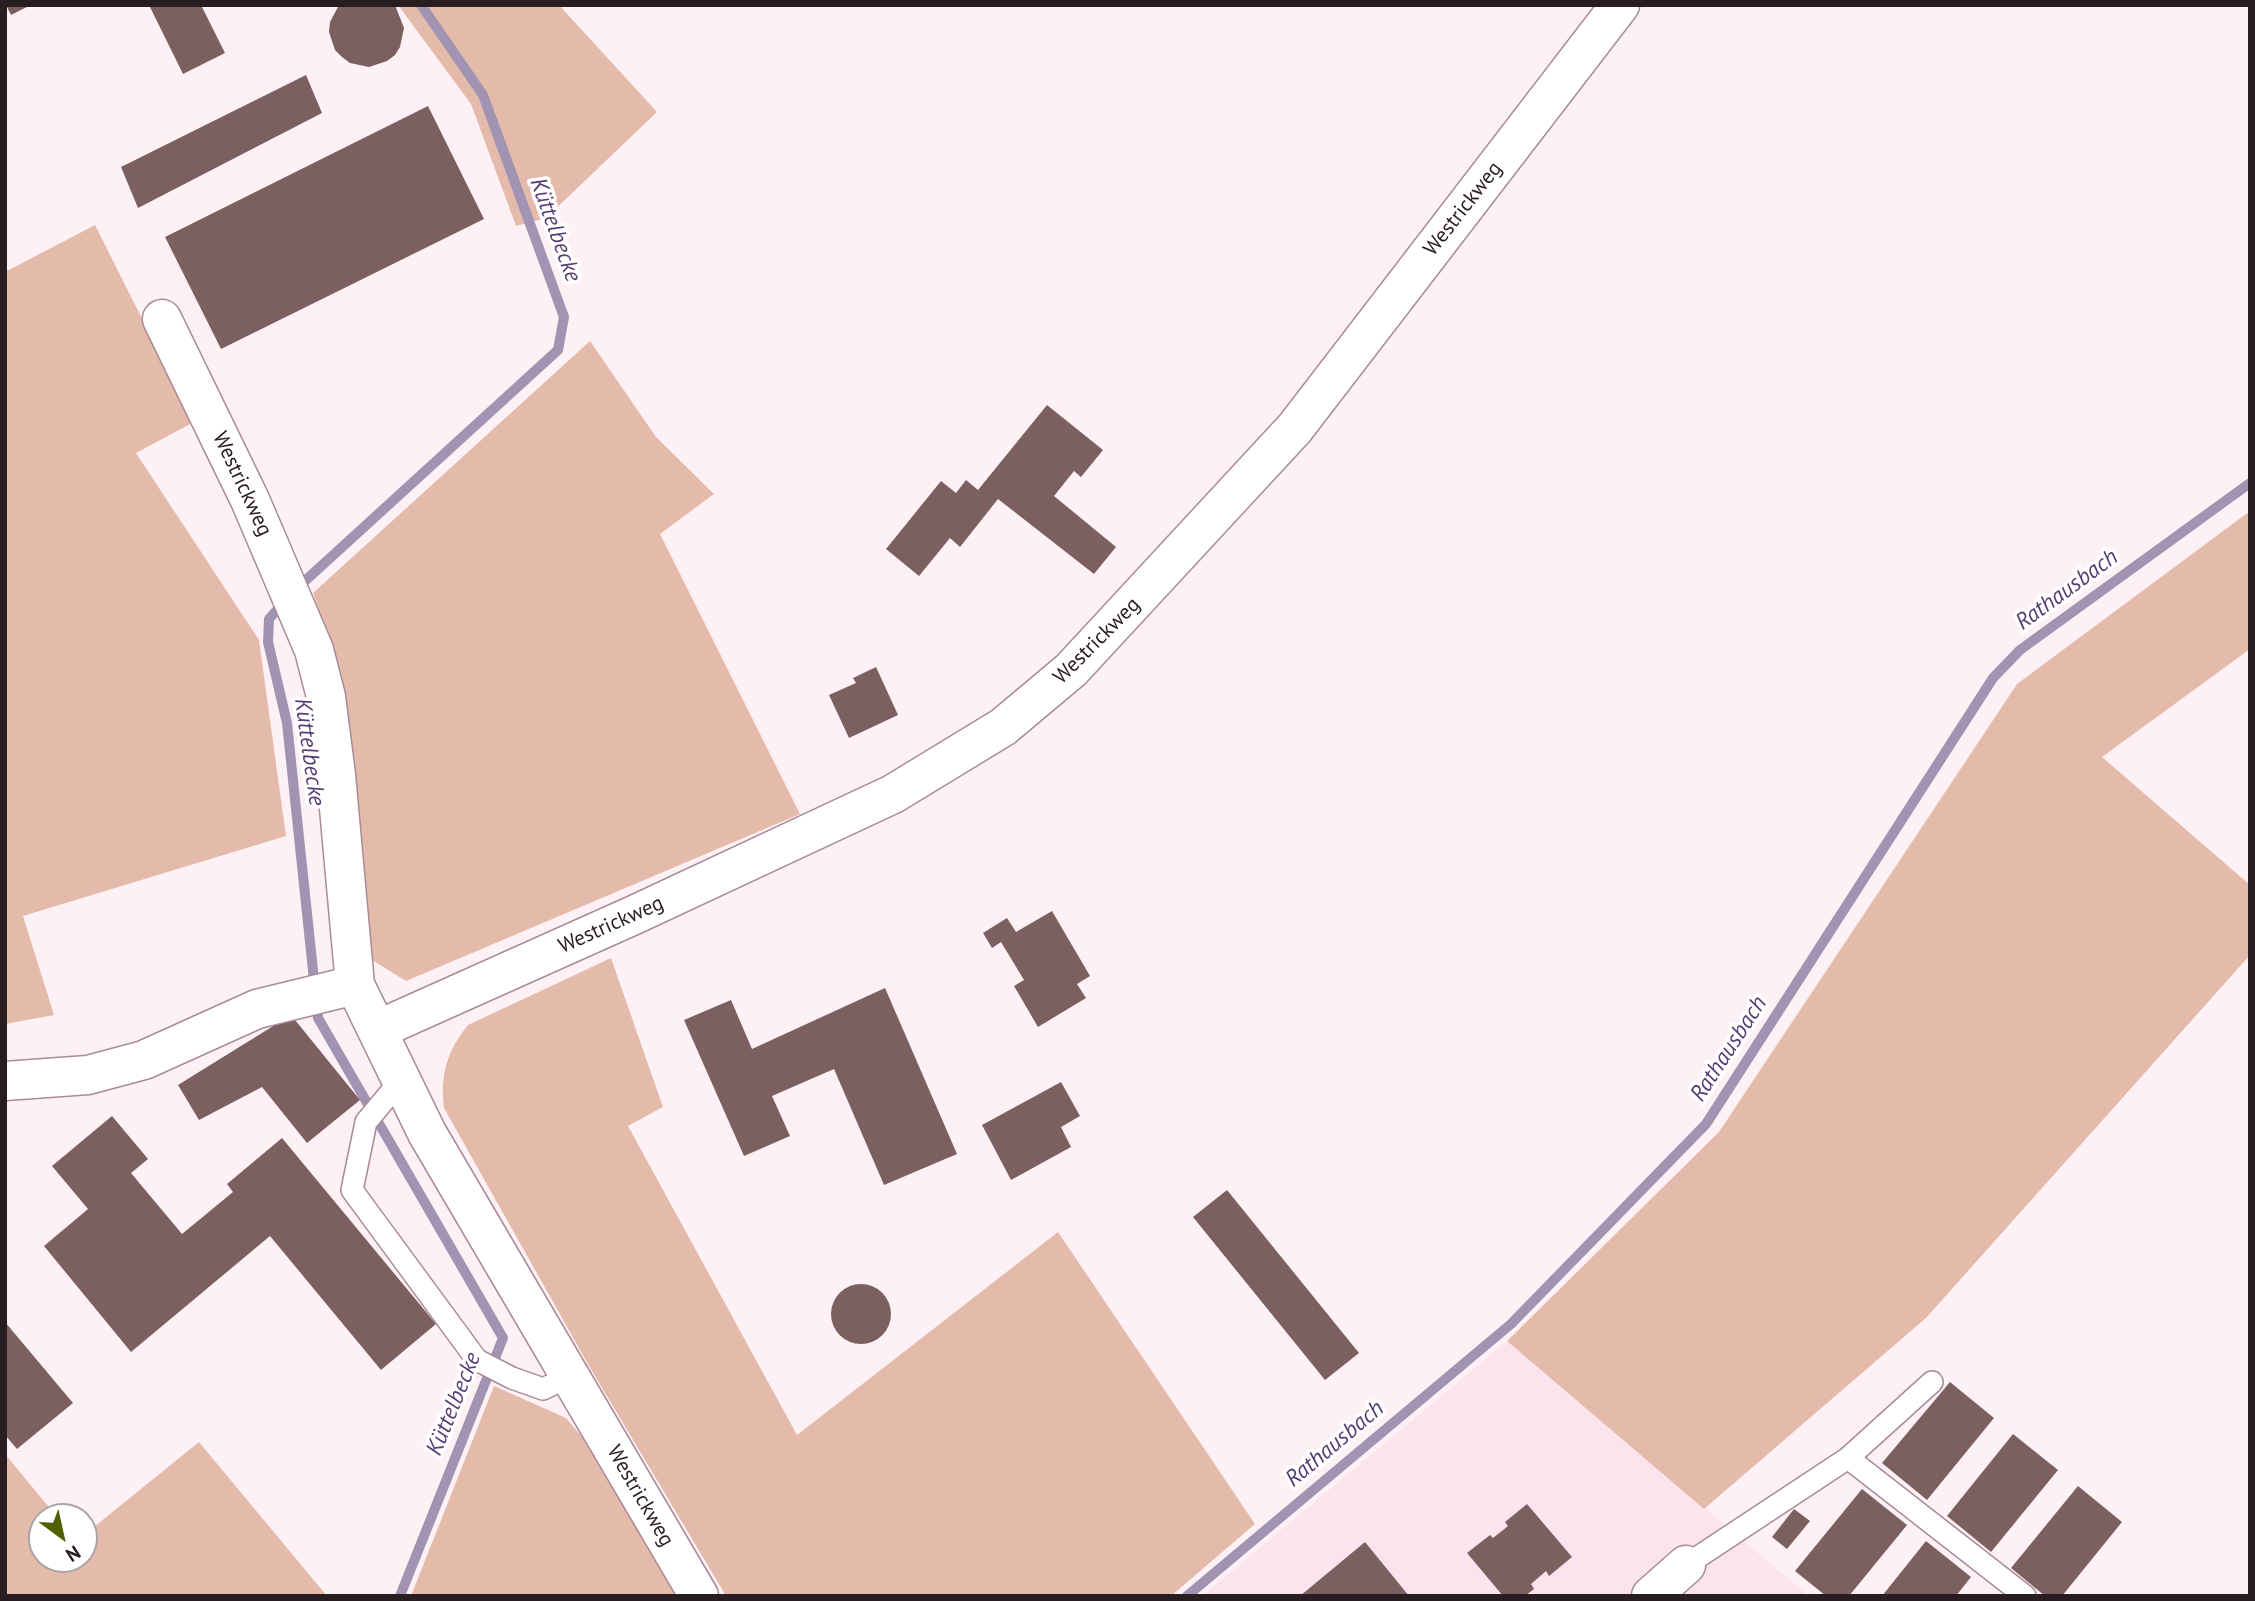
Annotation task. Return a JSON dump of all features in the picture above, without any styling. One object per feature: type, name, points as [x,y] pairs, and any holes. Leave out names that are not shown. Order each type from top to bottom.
[{"type":"street","name":"Westrickweg","points":[[377,1030],[634,915],[893,794],[1013,719],[1071,670],[1295,428],[1620,5]]},
{"type":"street","name":"Westrickweg","points":[[162,319],[250,500],[314,650],[326,696],[336,775],[355,985],[427,1133],[699,1596]]},
{"type":"street","points":[[5,1082],[88,1075],[145,1060],[257,1009],[355,985]]},
{"type":"street","points":[[1651,1596],[1686,1565]]},
{"type":"lane","points":[[401,1080],[366,1122],[352,1190],[477,1360],[512,1378],[544,1389],[570,1376]]},
{"type":"lane","points":[[1686,1565],[1848,1458],[1932,1382]]},
{"type":"lane","points":[[1848,1458],[2025,1596]]},
{"type":"shaded area","points":[[398,5],[559,5],[657,112],[546,218],[516,226],[471,104]]},
{"type":"shaded area","points":[[95,225],[194,422],[136,453],[259,640],[286,836],[23,916],[54,1015],[5,1024],[5,272]]},
{"type":"shaded area","points":[[590,341],[656,437],[714,494],[660,534],[800,814],[406,981],[372,960],[330,646],[313,593]]},
{"type":"shaded area","points":[[2250,511],[2250,649],[2102,757],[2250,885],[2250,955],[1926,1318],[1704,1509],[1507,1341],[1719,1132],[2017,684]]},
{"type":"shaded area","points":[[611,958],[663,1107],[628,1126],[797,1435],[1058,1232],[1255,1524],[1171,1596],[726,1596],[589,1366],[444,1108],[444,1074],[450,1054],[468,1025]]},
{"type":"shaded area","points":[[1507,1341],[1809,1596],[1202,1596]]},
{"type":"shaded area","points":[[494,1386],[566,1418],[590,1446],[677,1596],[411,1596]]},
{"type":"shaded area","points":[[199,1442],[327,1596],[5,1596],[5,1454],[45,1503],[28,1503],[28,1573],[98,1573],[98,1524]]},
{"type":"building","points":[[6,5],[31,5],[11,15]]},
{"type":"building","points":[[149,5],[201,5],[225,53],[183,74]]},
{"type":"building","points":[[339,5],[395,5],[404,28],[400,47],[395,55],[369,67],[350,63],[342,57],[335,50],[329,32],[330,22]]},
{"type":"building","points":[[306,75],[322,113],[138,208],[121,167]]},
{"type":"building","points":[[428,106],[484,219],[221,349],[165,237]]},
{"type":"building","points":[[1047,405],[1103,450],[1081,477],[1074,471],[1054,496],[1116,547],[1094,574],[998,499],[960,547],[950,538],[919,576],[886,549],[941,481],[956,493],[966,480],[978,490]]},
{"type":"building","points":[[876,667],[898,715],[849,738],[829,695],[856,683],[853,678]]},
{"type":"building","points":[[1052,911],[1090,976],[1077,984],[1086,998],[1038,1027],[1014,986],[1024,980],[1001,942],[992,948],[983,933],[1007,918],[1016,932]]},
{"type":"building","points":[[885,988],[957,1154],[884,1185],[834,1069],[772,1096],[790,1136],[744,1156],[684,1020],[731,1000],[752,1049]]},
{"type":"building","points":[[291,1015],[360,1100],[307,1143],[262,1087],[199,1120],[178,1085]]},
{"type":"building","points":[[1061,1082],[1080,1116],[1061,1127],[1071,1147],[1011,1180],[982,1125]]},
{"type":"building","points":[[112,1116],[148,1159],[131,1173],[182,1234],[233,1192],[227,1184],[282,1138],[436,1324],[381,1370],[270,1236],[131,1352],[44,1246],[88,1209],[52,1166]]},
{"type":"building","points":[[1227,1190],[1359,1353],[1325,1380],[1193,1217]]},
{"type":"building","points":[[861,1284],[882,1293],[891,1314],[882,1335],[861,1344],[840,1335],[831,1314],[840,1293]]},
{"type":"building","points":[[5,1322],[73,1403],[17,1449],[5,1435]]},
{"type":"building","points":[[1950,1382],[1994,1418],[1927,1500],[1882,1463]]},
{"type":"building","points":[[2013,1434],[2058,1470],[1991,1552],[1947,1516]]},
{"type":"building","points":[[2078,1486],[2122,1522],[2062,1596],[2045,1596],[2011,1568]]},
{"type":"building","points":[[1862,1489],[1907,1525],[1849,1596],[1826,1596],[1795,1571]]},
{"type":"building","points":[[1527,1504],[1572,1557],[1549,1576],[1546,1571],[1531,1584],[1534,1589],[1525,1596],[1503,1596],[1467,1553],[1490,1535],[1493,1538],[1508,1526],[1505,1522]]},
{"type":"building","points":[[1794,1509],[1810,1521],[1787,1549],[1772,1537]]},
{"type":"building","points":[[1926,1541],[1971,1577],[1956,1596],[1882,1596]]},
{"type":"building","points":[[1365,1542],[1409,1596],[1300,1596]]},
{"type":"waterway","name":"Küttelbecke","points":[[295,590],[558,350],[564,317],[483,95],[421,5]]},
{"type":"waterway","name":"Rathausbach","points":[[1187,1596],[1511,1324],[1706,1124],[1993,678],[2020,650],[2250,483]]},
{"type":"waterway","name":"Küttelbecke","points":[[284,602],[269,619],[268,642],[287,723],[318,1018],[503,1338],[400,1596]]}]
